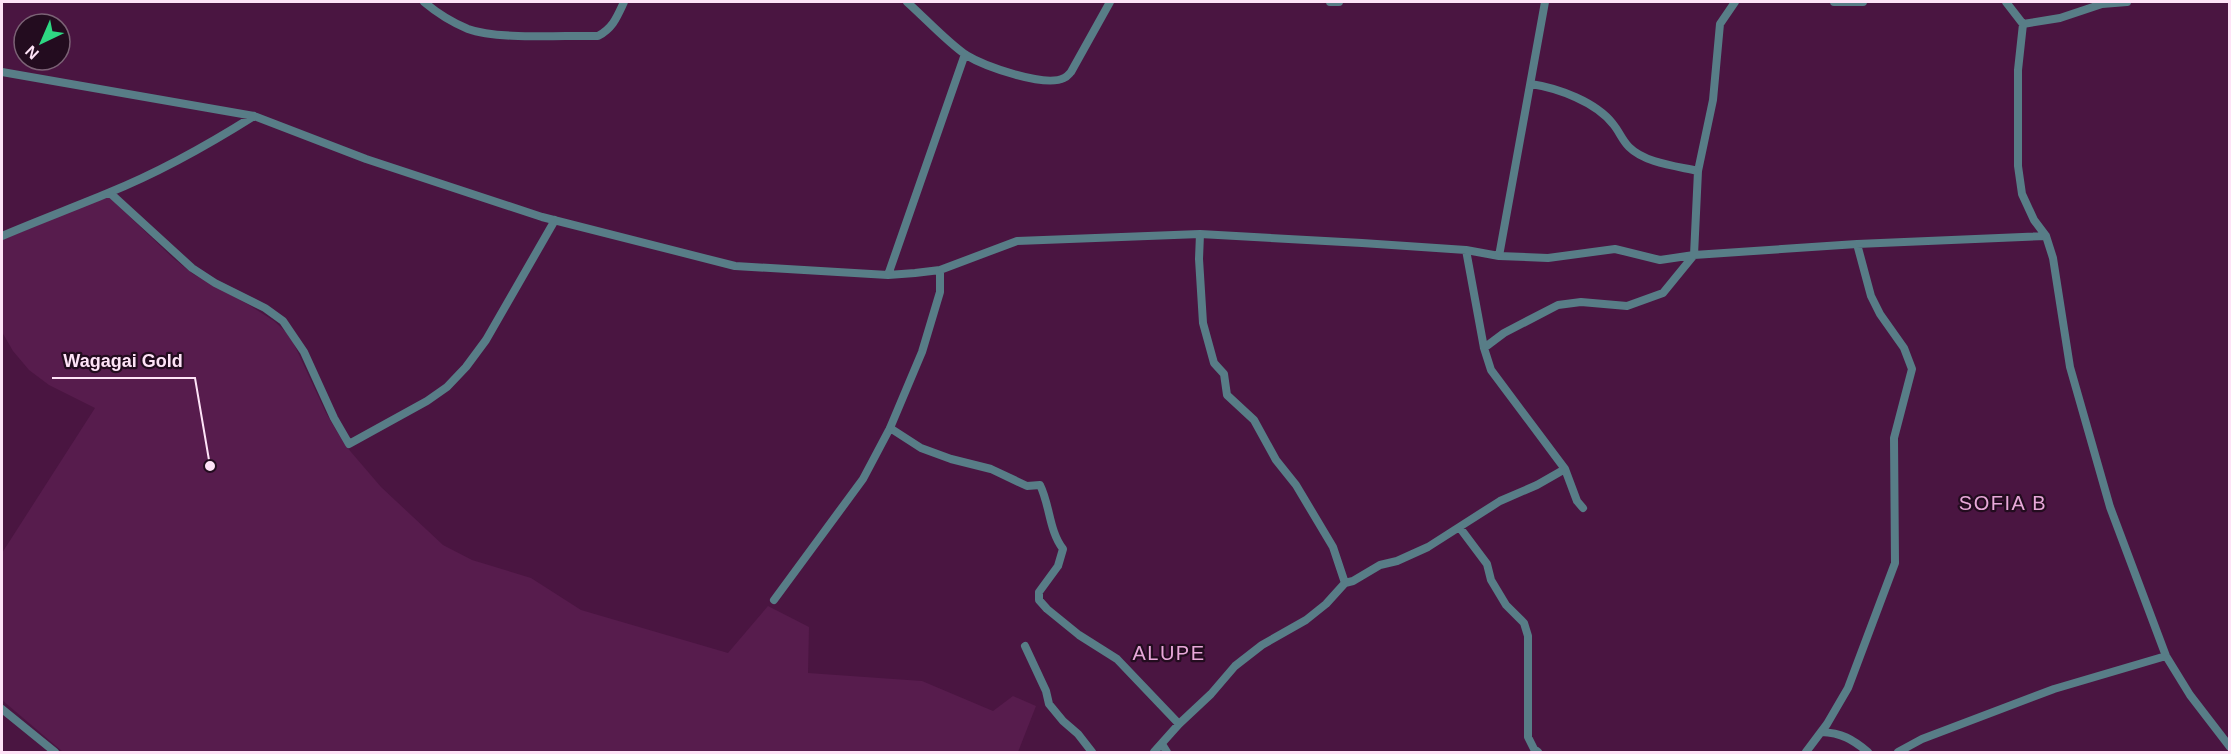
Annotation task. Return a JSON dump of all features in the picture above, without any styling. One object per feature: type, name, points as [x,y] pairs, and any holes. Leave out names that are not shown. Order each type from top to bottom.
[{"type":"street","points":[[424,2],[446,18],[470,29],[494,34],[598,36],[614,23],[624,2]]},
{"type":"street","points":[[907,2],[965,54],[991,67],[1021,76],[1053,81],[1064,78],[1071,72],[1110,2]]},
{"type":"street","points":[[1330,2],[1339,2]]},
{"type":"street","points":[[1499,256],[1532,84],[1545,2]]},
{"type":"street","points":[[1484,348],[1504,333],[1558,305],[1581,302],[1627,306],[1663,293],[1694,255],[1698,171],[1713,100],[1720,24],[1735,2],[1741,2]]},
{"type":"street","points":[[1834,2],[1863,2]]},
{"type":"street","points":[[2006,2],[2024,24],[2018,70],[2018,166],[2022,194],[2034,220],[2046,236],[2053,258],[2070,367],[2110,507],[2166,656],[2190,695],[2229,747]]},
{"type":"street","points":[[2024,24],[2060,18],[2102,4],[2127,2]]},
{"type":"street","points":[[888,275],[965,54]]},
{"type":"street","points":[[2,72],[254,116],[366,159],[555,220],[735,266],[888,275],[940,270],[1017,242],[1200,234],[1466,250],[1499,256],[1548,258],[1615,249],[1660,260],[1694,255],[1857,244],[2046,236]]},
{"type":"street","points":[[1532,84],[1559,90],[1602,113],[1628,146],[1640,154],[1698,171]]},
{"type":"street","points":[[2,236],[110,193],[254,116]]},
{"type":"street","points":[[110,193],[192,267],[215,283],[265,308],[283,321],[304,352],[334,418],[349,444],[427,401],[447,387],[466,367],[486,340],[555,220]]},
{"type":"street","points":[[1200,234],[1203,322],[1214,363],[1224,374],[1227,395],[1254,420],[1276,460],[1296,485],[1333,547],[1345,583]]},
{"type":"street","points":[[1806,753],[1848,688],[1895,563],[1894,438],[1912,369],[1904,348],[1870,296],[1857,244]]},
{"type":"street","points":[[1466,250],[1484,348],[1491,370],[1565,469],[1577,501],[1583,508]]},
{"type":"street","points":[[774,600],[863,478],[890,428],[905,396],[931,323],[940,292],[940,270]]},
{"type":"street","points":[[890,428],[921,448],[991,469],[1027,486],[1040,485],[1046,496],[1056,540],[1063,549],[1058,566],[1039,592],[1040,600],[1047,609],[1079,635],[1117,659],[1179,724]]},
{"type":"street","points":[[1154,753],[1165,748],[1179,724],[1211,694],[1235,666],[1262,645],[1306,620],[1326,604],[1345,583],[1353,581],[1380,565],[1397,561],[1428,547],[1500,501],[1537,485],[1565,469]]},
{"type":"street","points":[[1460,528],[1486,564],[1491,580],[1506,605],[1524,622],[1528,636],[1528,738],[1538,753]]},
{"type":"street","points":[[1025,646],[1043,683],[1049,704],[1078,734],[1092,753]]},
{"type":"street","points":[[1898,753],[1922,739],[2054,689],[2166,656]]},
{"type":"street","points":[[2,709],[55,753]]},
{"type":"street","points":[[1831,716],[1837,733]]},
{"type":"street","points":[[1821,732],[1837,733],[1855,742],[1868,753]]},
{"type":"shaded area","points":[[108,196],[193,274],[249,305],[274,321],[286,332],[293,342],[326,413],[345,445],[381,487],[443,545],[472,560],[531,578],[581,610],[728,653],[768,606],[809,627],[808,673],[922,681],[993,711],[1013,696],[1036,706],[1018,752],[63,752],[2,700],[2,553],[95,408],[49,385],[29,370],[13,351],[2,332],[2,240]]},
{"type":"place","name":"Wagagai Gold","points":[[210,466]]},
{"type":"district","name":"SOFIA B","points":[[2003,503]]},
{"type":"district","name":"ALUPE","points":[[1169,653]]}]
